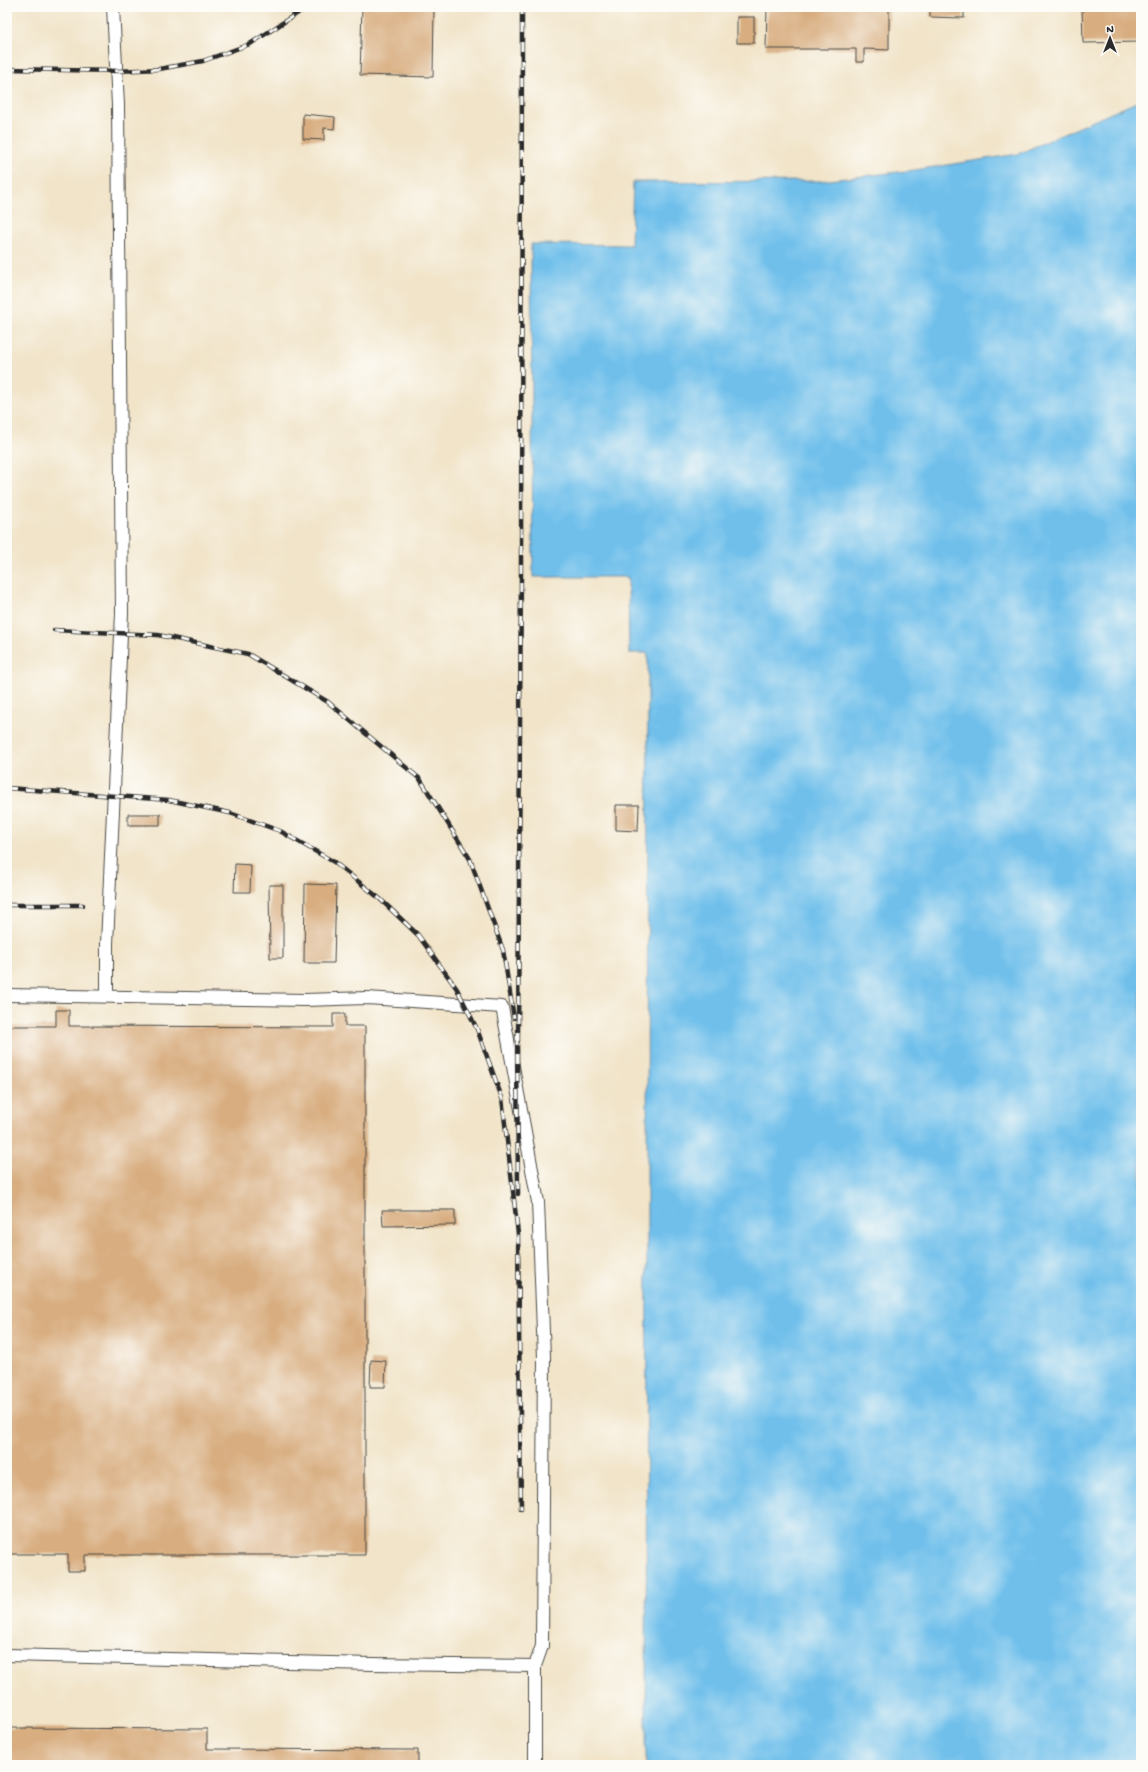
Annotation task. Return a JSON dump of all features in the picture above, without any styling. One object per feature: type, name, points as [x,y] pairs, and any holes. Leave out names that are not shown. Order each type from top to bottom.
[{"type":"lane","points":[[106,996],[122,613],[118,105],[113,7]]},
{"type":"lane","points":[[7,995],[305,1000],[367,998],[502,1007],[538,1202],[544,1357],[542,1646],[535,1666],[535,1765]]},
{"type":"lane","points":[[7,1654],[372,1664],[535,1666]]},
{"type":"water","points":[[1141,100],[1141,1765],[646,1765],[648,653],[629,653],[628,577],[533,577],[531,244],[631,245],[633,182],[821,181],[915,170],[1018,154]]},
{"type":"building","points":[[362,7],[434,7],[433,77],[360,75]]},
{"type":"building","points":[[767,7],[889,7],[889,50],[864,49],[864,62],[856,62],[856,49],[766,49]]},
{"type":"building","points":[[930,7],[964,7],[964,18],[930,17]]},
{"type":"building","points":[[1082,7],[1141,7],[1141,42],[1083,43]]},
{"type":"building","points":[[737,17],[754,17],[754,43],[737,43]]},
{"type":"building","points":[[303,114],[335,117],[334,129],[324,128],[324,140],[303,139]]},
{"type":"building","points":[[616,805],[639,805],[638,831],[616,830]]},
{"type":"building","points":[[128,814],[160,814],[160,825],[128,825]]},
{"type":"building","points":[[235,864],[251,865],[250,892],[234,892]]},
{"type":"building","points":[[305,884],[336,885],[334,963],[304,963]]},
{"type":"building","points":[[269,885],[283,885],[283,958],[270,958]]},
{"type":"building","points":[[56,1010],[69,1010],[69,1026],[333,1027],[333,1014],[345,1014],[345,1026],[365,1026],[365,1555],[85,1555],[85,1571],[68,1571],[68,1554],[7,1554],[7,1026],[56,1026]]},
{"type":"building","points":[[382,1210],[455,1210],[455,1225],[383,1226]]},
{"type":"building","points":[[371,1360],[386,1361],[385,1387],[370,1387]]},
{"type":"building","points":[[7,1728],[207,1729],[207,1749],[418,1750],[418,1765],[7,1765]]},
{"type":"railway","points":[[7,69],[117,71],[159,69],[203,61],[250,44],[307,7]]},
{"type":"railway","points":[[518,1041],[522,7]]},
{"type":"railway","points":[[54,630],[158,635],[248,654],[328,702],[420,779],[470,859],[503,950],[514,1018]]},
{"type":"railway","points":[[7,788],[169,800],[230,813],[280,831],[334,862],[379,898],[418,935],[457,989],[477,1029],[502,1098],[518,1234],[521,1509]]},
{"type":"railway","points":[[7,905],[83,905]]},
{"type":"railway","points":[[517,1036],[518,1194]]}]
